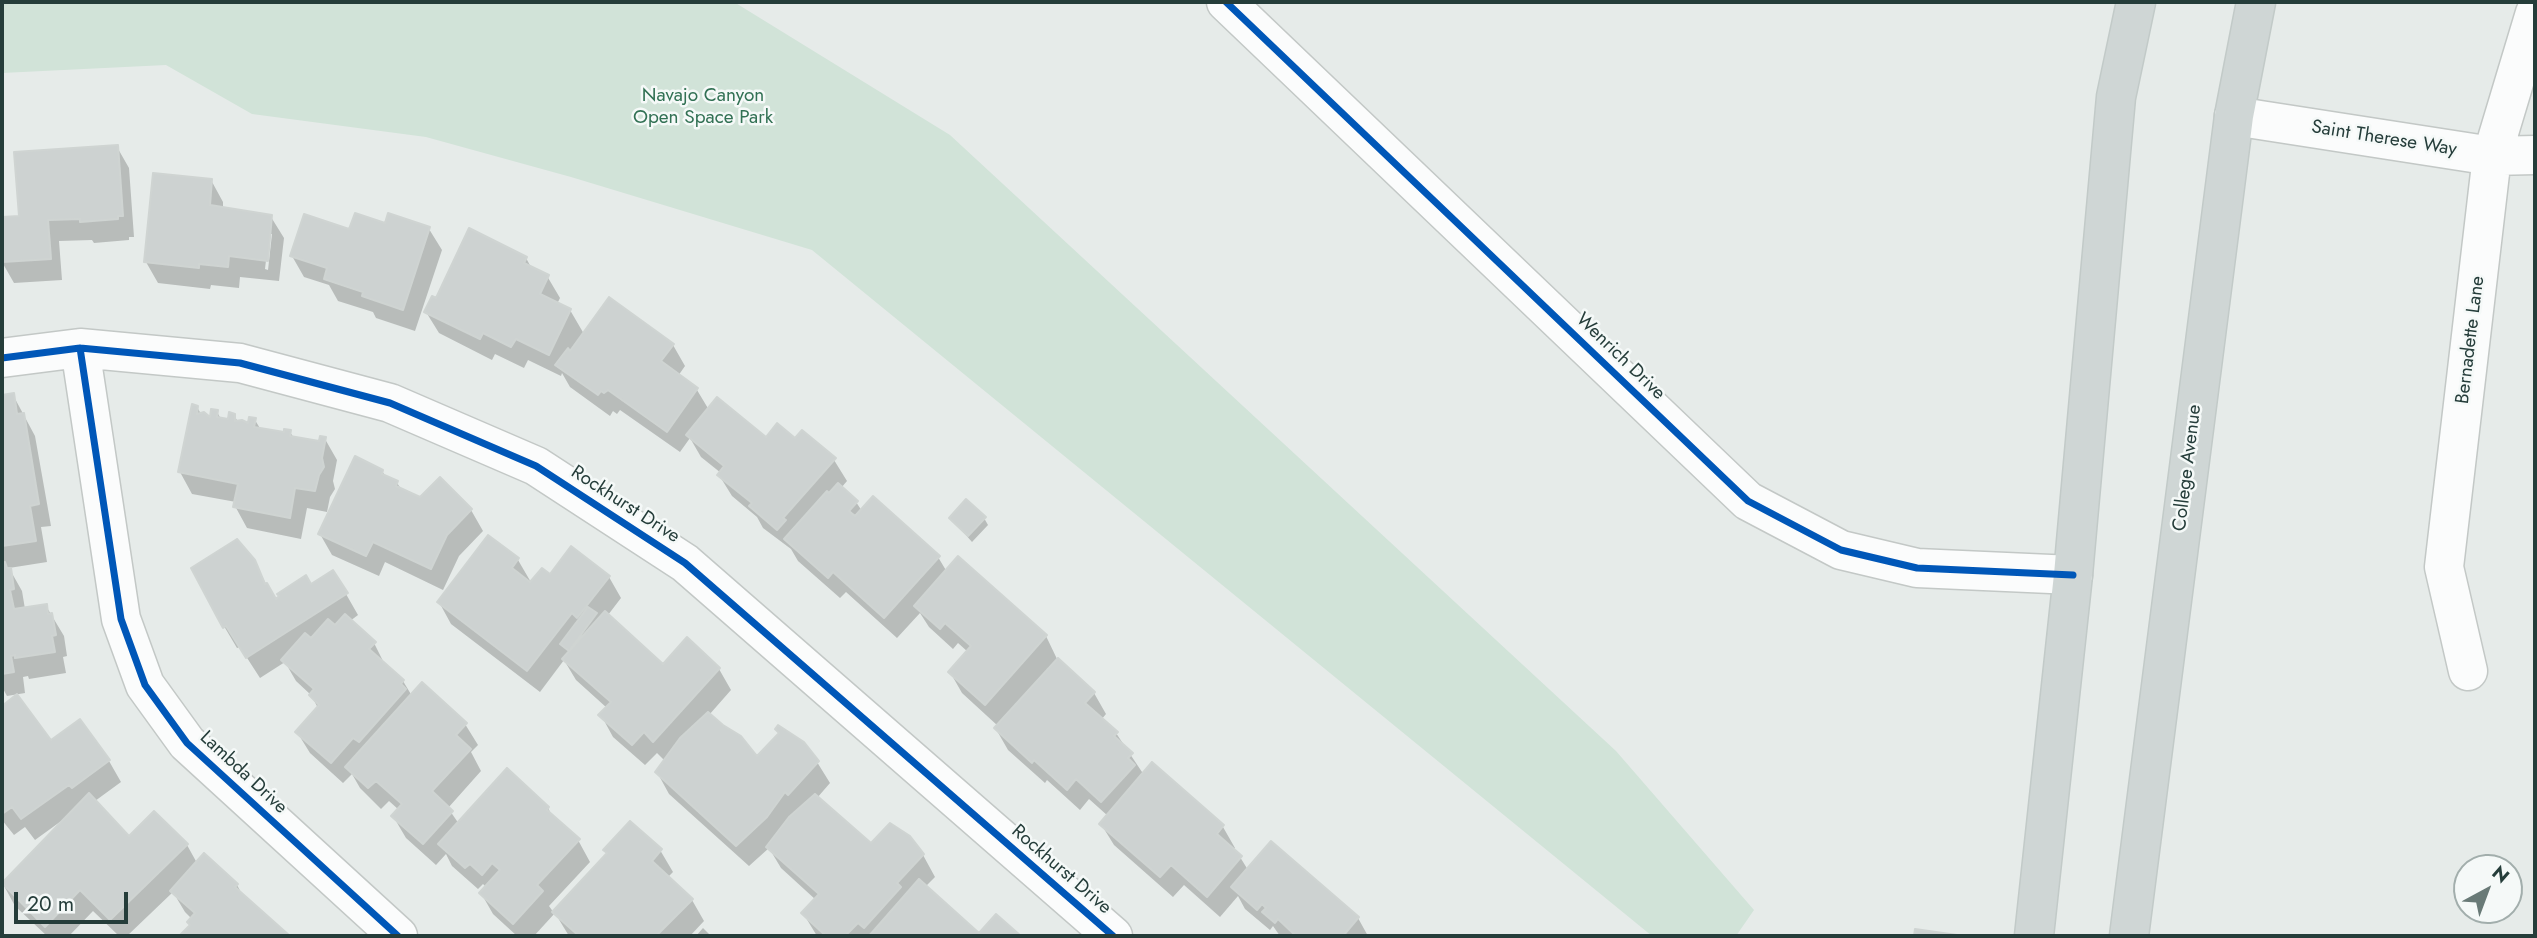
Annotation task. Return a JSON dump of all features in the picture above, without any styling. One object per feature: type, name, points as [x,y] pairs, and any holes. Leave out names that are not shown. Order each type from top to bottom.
[{"type":"main road","points":[[2034,936],[2073,575],[2116,96],[2136,2]]},
{"type":"main road","name":"College Avenue","points":[[2129,936],[2234,116],[2256,2]]},
{"type":"street","name":"Wenrich Drive","points":[[1241,7],[1748,501],[1840,550],[1917,568],[2073,575]]},
{"type":"street","name":"Bernadette Lane","points":[[2468,671],[2444,567],[2492,156],[2535,13]]},
{"type":"street","name":"Saint Therese Way","points":[[2234,116],[2492,156],[2535,155]]},
{"type":"street","name":"Rockhurst Drive","points":[[2,358],[80,348],[240,363],[390,403],[536,466],[685,563],[1113,936]]},
{"type":"street","name":"Lambda Drive","points":[[80,348],[121,619],[145,684],[187,743],[398,936]]},
{"type":"green space","name":"Navajo Canyon Open Space Park","points":[[2,2],[734,2],[950,135],[1616,751],[1754,910],[1736,936],[1652,936],[812,250],[571,177],[426,137],[252,114],[166,65],[2,73]]},
{"type":"building","points":[[118,145],[123,216],[118,216],[118,219],[80,222],[80,219],[48,220],[51,259],[2,262],[2,217],[19,216],[14,152]]},
{"type":"building","points":[[153,173],[212,179],[210,205],[272,215],[268,261],[229,256],[228,267],[199,264],[199,268],[144,262]]},
{"type":"building","points":[[355,213],[385,223],[388,213],[430,227],[403,310],[362,296],[363,292],[324,279],[327,268],[290,256],[304,214],[349,229]]},
{"type":"building","points":[[469,228],[527,257],[524,263],[549,275],[540,294],[571,309],[549,355],[516,339],[511,347],[483,333],[480,339],[424,312],[432,296],[436,298]]},
{"type":"building","points":[[609,297],[674,344],[661,361],[698,388],[667,432],[608,390],[604,393],[601,391],[598,395],[555,365],[568,348],[570,351]]},
{"type":"building","points":[[14,393],[17,414],[24,413],[39,504],[30,506],[36,541],[2,546],[2,395]]},
{"type":"building","points":[[717,397],[766,437],[777,423],[795,438],[802,430],[836,458],[783,518],[786,520],[777,530],[749,506],[752,503],[717,475],[724,466],[686,435]]},
{"type":"building","points":[[192,404],[198,406],[197,414],[204,412],[210,417],[211,409],[218,410],[217,417],[228,419],[229,412],[235,414],[235,421],[248,423],[249,417],[256,418],[254,427],[284,432],[284,429],[291,430],[290,436],[319,441],[320,436],[326,437],[322,458],[324,467],[315,491],[295,488],[290,518],[233,507],[238,484],[178,472]]},
{"type":"building","points":[[355,456],[383,470],[382,474],[398,481],[396,486],[420,497],[440,477],[472,509],[447,535],[431,569],[373,542],[366,556],[318,534]]},
{"type":"building","points":[[838,483],[858,501],[849,511],[855,516],[873,496],[940,556],[884,618],[833,572],[828,578],[784,539],[827,491],[829,493]]},
{"type":"building","points":[[966,499],[986,517],[968,536],[949,518]]},
{"type":"building","points":[[488,535],[519,558],[512,568],[530,582],[542,568],[550,574],[571,546],[610,576],[577,618],[572,613],[527,671],[437,602]]},
{"type":"building","points":[[237,539],[255,560],[265,584],[267,583],[276,599],[279,596],[277,594],[306,575],[311,584],[333,570],[348,593],[246,658],[226,626],[223,628],[191,568]]},
{"type":"building","points":[[958,556],[1047,635],[985,705],[948,672],[971,646],[945,623],[940,629],[914,606]]},
{"type":"building","points":[[5,562],[7,568],[11,568],[14,589],[10,590],[14,609],[47,604],[48,614],[52,613],[56,635],[52,636],[55,652],[15,658],[15,655],[11,656],[14,672],[2,674],[2,563]]},
{"type":"building","points":[[588,607],[597,613],[569,651],[560,644]]},
{"type":"building","points":[[605,611],[663,664],[687,637],[720,668],[653,742],[644,732],[632,745],[598,715],[611,702],[562,659]]},
{"type":"building","points":[[345,614],[376,642],[369,649],[404,680],[401,684],[406,689],[359,742],[353,738],[331,763],[295,732],[319,705],[309,695],[314,689],[281,660],[305,633],[311,638],[328,619],[335,625]]},
{"type":"building","points":[[1058,658],[1095,692],[1085,703],[1118,732],[1114,736],[1133,753],[1128,758],[1135,765],[1101,802],[1076,779],[1067,790],[994,728]]},
{"type":"building","points":[[422,682],[467,723],[456,735],[471,749],[432,791],[453,811],[423,844],[391,816],[402,804],[376,781],[368,788],[345,767]]},
{"type":"building","points":[[17,694],[51,740],[80,719],[110,760],[72,788],[69,785],[21,819],[12,807],[2,814],[2,706]]},
{"type":"building","points":[[708,712],[741,736],[757,756],[779,733],[775,729],[778,725],[804,742],[819,761],[788,795],[785,792],[767,817],[736,846],[655,772],[680,738]]},
{"type":"building","points":[[1152,762],[1224,825],[1217,834],[1242,856],[1207,897],[1171,865],[1160,877],[1099,824]]},
{"type":"building","points":[[507,768],[549,807],[547,810],[580,839],[537,885],[543,891],[513,924],[479,893],[500,870],[492,863],[482,875],[470,864],[465,868],[438,844]]},
{"type":"building","points":[[89,793],[129,836],[154,811],[188,844],[110,920],[80,890],[45,927],[2,883]]},
{"type":"building","points":[[815,794],[871,843],[890,823],[910,836],[924,854],[897,883],[901,887],[864,928],[858,923],[845,936],[826,936],[801,913],[819,894],[766,847],[789,817]]},
{"type":"building","points":[[630,821],[662,849],[652,861],[693,899],[656,936],[579,936],[552,912],[607,853],[603,850]]},
{"type":"building","points":[[1271,841],[1359,917],[1343,936],[1296,936],[1278,919],[1275,923],[1262,912],[1266,908],[1262,904],[1257,910],[1231,887]]},
{"type":"building","points":[[204,853],[238,884],[235,887],[290,936],[179,936],[190,925],[187,922],[195,913],[170,891]]},
{"type":"building","points":[[919,879],[979,933],[996,914],[1021,936],[869,936]]},
{"type":"building","points":[[1915,929],[1964,936],[1914,936]]},
{"type":"cycle path","points":[[1226,2],[1748,501],[1841,550],[1917,568],[2073,575]]},
{"type":"cycle path","points":[[80,348],[121,619],[145,685],[187,743],[398,936]]},
{"type":"cycle path","points":[[2,358],[80,348],[240,363],[390,403],[536,466],[685,563],[1113,936]]}]
